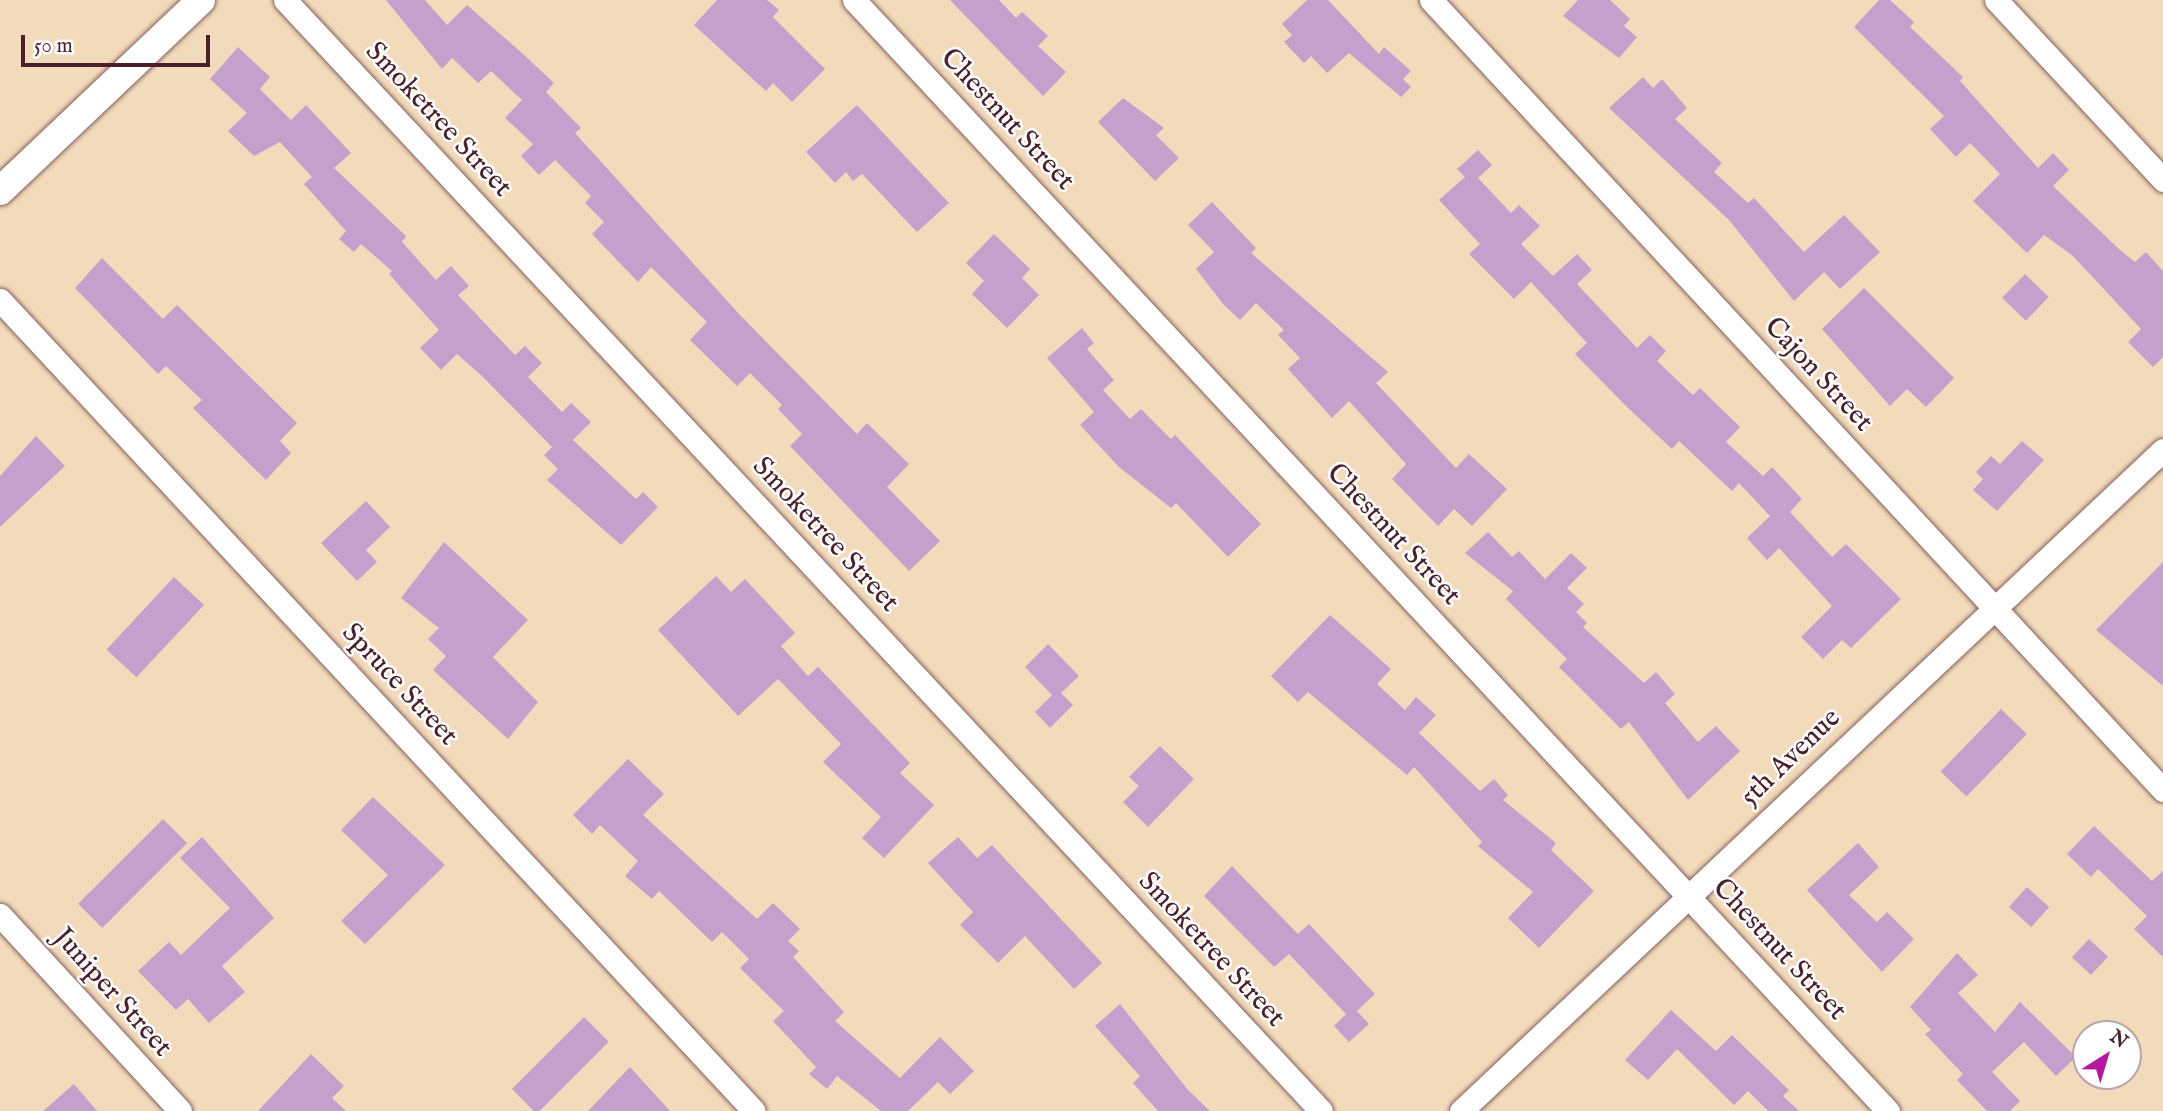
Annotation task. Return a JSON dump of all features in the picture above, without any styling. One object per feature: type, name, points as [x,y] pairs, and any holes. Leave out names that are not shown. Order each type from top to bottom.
[{"type":"street","points":[[0,191],[201,0]]},
{"type":"street","name":"Smoketree Street","points":[[285,0],[1321,1111]]},
{"type":"street","name":"Chestnut Street","points":[[854,0],[1888,1111]]},
{"type":"street","name":"Cajon Street","points":[[1431,0],[2163,790]]},
{"type":"street","points":[[1996,0],[2163,180]]},
{"type":"street","name":"Spruce Street","points":[[0,300],[754,1111]]},
{"type":"street","name":"5th Avenue","points":[[1461,1111],[1690,897],[1992,606],[2163,450]]},
{"type":"street","name":"Juniper Street","points":[[0,915],[180,1111]]},
{"type":"building","points":[[386,0],[425,0],[447,25],[467,5],[554,83],[546,92],[581,128],[575,133],[740,315],[857,434],[867,423],[909,464],[887,487],[940,541],[909,571],[790,446],[802,434],[778,409],[782,405],[750,373],[737,386],[690,340],[707,322],[651,267],[638,282],[592,234],[604,222],[585,203],[591,196],[555,160],[539,175],[521,156],[533,144],[505,118],[522,100],[491,71],[478,83],[452,58],[442,69]]},
{"type":"building","points":[[717,0],[767,0],[779,10],[773,17],[825,69],[792,102],[773,83],[766,91],[694,25]]},
{"type":"building","points":[[950,0],[999,0],[1016,18],[1022,12],[1048,36],[1038,46],[1066,72],[1043,96]]},
{"type":"building","points":[[1307,0],[1328,0],[1379,54],[1384,47],[1411,71],[1403,79],[1411,87],[1401,97],[1349,53],[1327,73],[1311,56],[1304,63],[1284,42],[1292,35],[1282,24]]},
{"type":"building","points":[[1578,0],[1610,0],[1630,19],[1624,26],[1637,37],[1619,58],[1563,16]]},
{"type":"building","points":[[1879,0],[1890,0],[1914,22],[1910,27],[1963,77],[1960,81],[2038,168],[2053,153],[2069,170],[2053,186],[2120,250],[2135,262],[2146,252],[2163,271],[2163,357],[2153,367],[2128,342],[2141,329],[2073,256],[2044,235],[2027,253],[1973,201],[2000,174],[1970,143],[1956,157],[1930,129],[1944,116],[1854,27]]},
{"type":"building","points":[[238,47],[270,77],[260,89],[291,120],[306,105],[351,153],[334,168],[406,236],[402,242],[436,280],[451,266],[469,286],[458,295],[515,355],[525,346],[542,363],[528,377],[562,412],[571,403],[591,422],[573,440],[636,499],[643,492],[658,507],[621,545],[547,480],[558,469],[544,455],[552,447],[482,376],[457,354],[441,370],[420,348],[439,330],[389,274],[392,271],[361,244],[354,252],[339,239],[346,231],[304,184],[312,177],[280,142],[254,156],[228,131],[247,113],[210,79]]},
{"type":"building","points":[[1643,77],[1653,88],[1662,79],[1687,108],[1675,119],[1722,163],[1714,172],[1748,203],[1754,198],[1804,252],[1844,215],[1880,252],[1840,289],[1824,272],[1794,301],[1729,220],[1609,108]]},
{"type":"building","points":[[1123,98],[1164,128],[1156,135],[1179,158],[1155,181],[1098,122]]},
{"type":"building","points":[[857,105],[949,203],[917,232],[862,174],[853,181],[846,172],[835,183],[806,152]]},
{"type":"building","points":[[1478,150],[1492,165],[1478,178],[1511,213],[1519,205],[1540,226],[1521,244],[1553,276],[1577,254],[1592,270],[1577,284],[1637,348],[1650,335],[1666,351],[1657,361],[1693,395],[1700,388],[1740,427],[1726,442],[1763,476],[1772,467],[1802,499],[1790,512],[1832,557],[1846,544],[1901,599],[1851,648],[1842,640],[1823,659],[1801,637],[1832,606],[1779,548],[1767,560],[1747,538],[1770,516],[1739,483],[1732,491],[1679,441],[1672,449],[1627,407],[1575,354],[1587,343],[1531,282],[1514,299],[1469,254],[1480,244],[1439,200],[1465,177],[1457,169]]},
{"type":"building","points":[[1212,202],[1256,248],[1251,253],[1388,372],[1376,383],[1456,468],[1469,454],[1507,489],[1472,526],[1454,509],[1438,526],[1392,479],[1406,464],[1349,401],[1332,418],[1288,369],[1300,358],[1278,335],[1284,330],[1256,303],[1240,320],[1223,304],[1196,269],[1214,252],[1188,225]]},
{"type":"building","points":[[994,234],[1030,269],[1022,278],[1039,295],[1007,328],[972,294],[984,281],[966,263]]},
{"type":"building","points":[[102,258],[163,319],[177,305],[297,423],[280,441],[291,453],[266,480],[193,408],[202,400],[166,366],[158,374],[75,288]]},
{"type":"building","points":[[2025,274],[2049,297],[2026,321],[2002,298]]},
{"type":"building","points":[[1864,288],[1954,378],[1926,407],[1907,389],[1890,406],[1822,329]]},
{"type":"building","points":[[1082,328],[1094,343],[1087,349],[1114,380],[1103,390],[1130,419],[1141,409],[1171,439],[1175,435],[1261,524],[1228,557],[1176,503],[1171,508],[1119,467],[1080,425],[1094,412],[1047,358]]},
{"type":"building","points":[[36,436],[65,466],[0,527],[0,476]]},
{"type":"building","points":[[2022,441],[2044,460],[1997,511],[1973,490],[1983,479],[1976,472],[1991,456],[2000,464]]},
{"type":"building","points":[[366,501],[390,527],[366,550],[377,562],[357,581],[321,543]]},
{"type":"building","points":[[1488,532],[1512,557],[1519,551],[1545,579],[1571,553],[1587,568],[1567,588],[1584,604],[1576,612],[1587,623],[1583,627],[1644,683],[1656,672],[1675,694],[1665,703],[1698,742],[1716,726],[1740,751],[1688,800],[1629,722],[1621,729],[1559,667],[1567,659],[1506,599],[1513,591],[1465,553]]},
{"type":"building","points":[[444,542],[528,620],[493,657],[538,702],[508,739],[433,670],[446,656],[428,639],[439,628],[401,598]]},
{"type":"building","points":[[2163,562],[2163,686],[2096,630]]},
{"type":"building","points":[[716,576],[731,592],[745,579],[795,633],[781,646],[808,676],[818,667],[910,763],[900,773],[934,805],[884,858],[862,838],[881,817],[823,762],[841,744],[778,679],[738,716],[658,630]]},
{"type":"building","points":[[174,577],[204,605],[136,677],[106,649]]},
{"type":"building","points":[[1330,615],[1391,669],[1377,684],[1405,710],[1416,697],[1436,715],[1419,733],[1480,791],[1494,779],[1508,795],[1503,800],[1556,843],[1551,850],[1594,891],[1539,948],[1508,918],[1533,892],[1478,846],[1482,842],[1414,767],[1407,775],[1308,692],[1298,702],[1271,676]]},
{"type":"building","points":[[1048,644],[1079,676],[1061,693],[1073,705],[1050,728],[1035,712],[1052,695],[1025,667]]},
{"type":"building","points":[[2001,709],[2027,734],[1966,797],[1941,772]]},
{"type":"building","points":[[1160,746],[1194,779],[1148,827],[1123,802],[1139,786],[1129,777]]},
{"type":"building","points":[[628,759],[664,794],[643,815],[757,919],[773,903],[800,929],[788,941],[799,951],[793,957],[844,1012],[835,1021],[900,1078],[940,1037],[974,1071],[950,1094],[938,1082],[908,1111],[881,1111],[837,1076],[827,1089],[809,1074],[816,1067],[773,1021],[784,1011],[740,968],[749,959],[722,932],[712,942],[659,891],[652,899],[625,876],[638,861],[600,825],[592,834],[573,815]]},
{"type":"building","points":[[373,797],[445,865],[365,944],[341,921],[388,875],[341,830]]},
{"type":"building","points":[[163,819],[187,843],[102,928],[78,904]]},
{"type":"building","points":[[2094,826],[2152,881],[2163,871],[2163,957],[2134,929],[2147,916],[2098,869],[2091,877],[2067,854]]},
{"type":"building","points":[[202,837],[274,918],[222,966],[245,992],[209,1023],[188,999],[176,1010],[138,971],[169,942],[181,955],[230,908],[180,858]]},
{"type":"building","points":[[958,837],[977,858],[992,845],[1102,963],[1074,989],[1025,936],[998,963],[960,925],[973,912],[928,863]]},
{"type":"building","points":[[1858,843],[1879,867],[1849,895],[1877,922],[1887,912],[1914,939],[1882,972],[1807,890]]},
{"type":"building","points":[[1232,866],[1298,934],[1309,924],[1375,994],[1357,1011],[1369,1024],[1349,1042],[1334,1026],[1346,1014],[1289,954],[1274,967],[1204,896]]},
{"type":"building","points":[[2027,887],[2049,907],[2031,927],[2009,907]]},
{"type":"building","points":[[2089,939],[2108,957],[2091,975],[2072,957]]},
{"type":"building","points":[[1957,953],[1978,975],[1958,993],[1995,1032],[2020,1002],[2072,1053],[2072,1061],[2056,1076],[2024,1042],[1992,1072],[2020,1101],[2010,1111],[1987,1111],[1957,1080],[1963,1074],[1925,1034],[1931,1030],[1910,1007]]},
{"type":"building","points":[[1120,1004],[1188,1090],[1210,1111],[1158,1111],[1133,1083],[1140,1076],[1095,1026]]},
{"type":"building","points":[[1671,1010],[1716,1051],[1732,1035],[1789,1090],[1783,1096],[1799,1111],[1768,1111],[1748,1091],[1734,1105],[1677,1049],[1648,1080],[1625,1060]]},
{"type":"building","points":[[584,1017],[609,1042],[539,1111],[534,1111],[512,1089]]},
{"type":"building","points":[[311,1054],[344,1086],[332,1098],[346,1111],[258,1111]]},
{"type":"building","points":[[630,1067],[670,1111],[588,1111]]},
{"type":"building","points":[[74,1084],[97,1111],[43,1111]]}]
